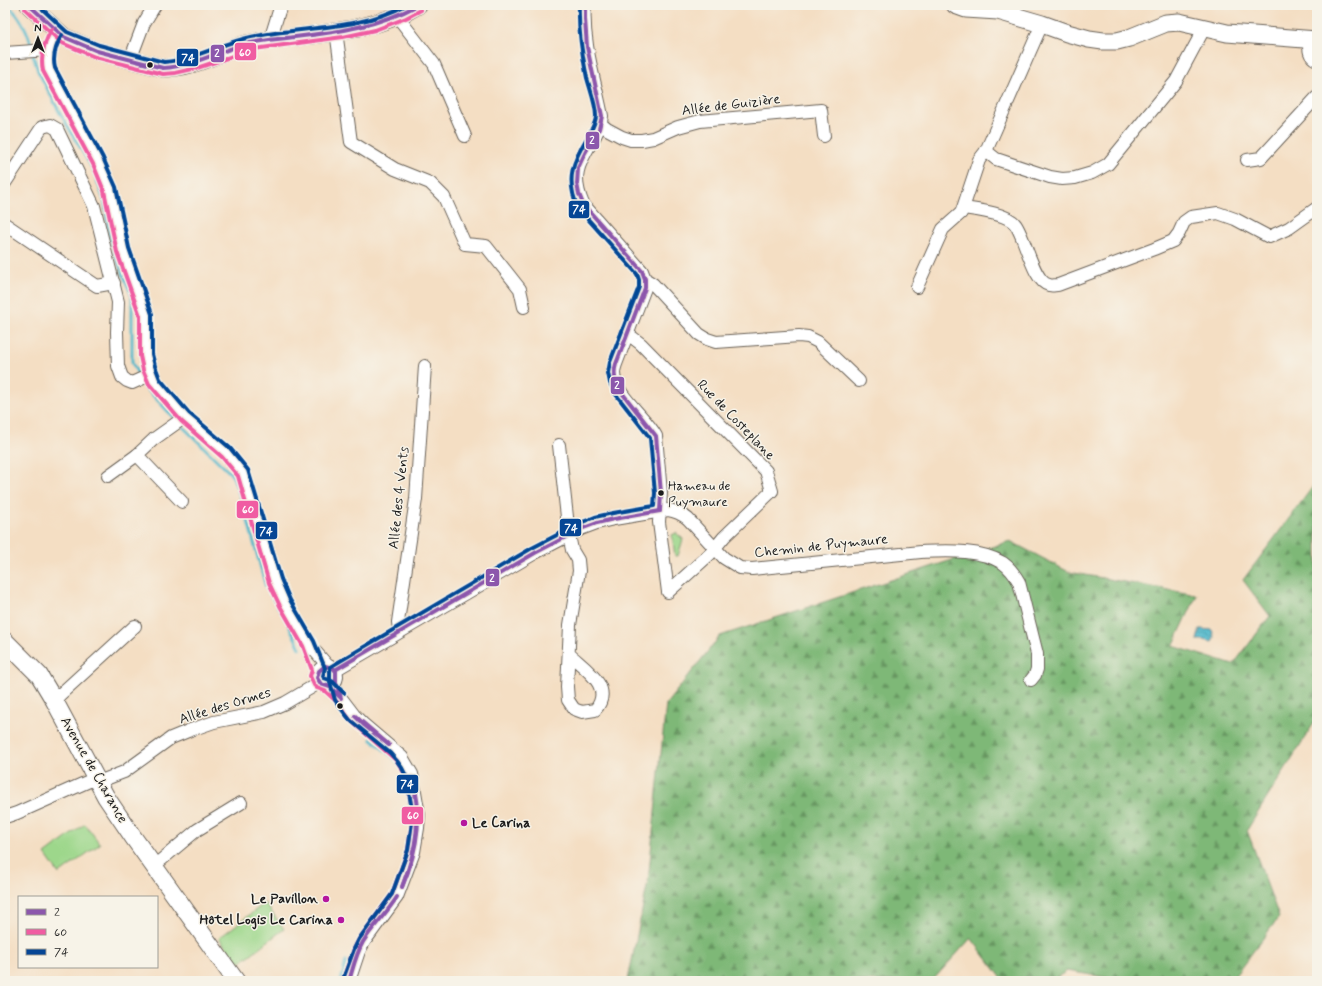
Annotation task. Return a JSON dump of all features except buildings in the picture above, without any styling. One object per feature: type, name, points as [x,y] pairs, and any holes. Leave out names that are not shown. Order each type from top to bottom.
[{"type":"street","points":[[29,5],[64,37],[97,51],[163,68],[188,65],[247,44],[336,32],[361,27],[397,16],[418,5]]},
{"type":"street","points":[[130,60],[144,23],[154,5]]},
{"type":"street","points":[[270,40],[282,5]]},
{"type":"street","points":[[586,5],[584,18],[585,36],[602,116],[602,124],[576,171],[576,183],[583,204],[642,271],[645,279],[645,288],[616,364],[614,373],[620,392],[652,428],[656,436],[661,493],[659,522],[668,592],[714,549]]},
{"type":"street","points":[[955,5],[966,8],[999,8],[1075,35],[1103,41],[1117,41],[1166,23],[1179,22],[1246,36],[1313,39],[1309,53],[1317,60]]},
{"type":"street","points":[[397,16],[434,64],[465,136]]},
{"type":"street","points":[[917,287],[943,229],[961,213],[979,160],[986,152],[1042,24]]},
{"type":"street","points":[[986,152],[996,159],[1050,177],[1062,179],[1075,178],[1092,173],[1108,164],[1176,80],[1205,27]]},
{"type":"street","points":[[57,32],[49,50],[47,62],[49,70],[98,161],[110,189],[123,250],[146,315],[146,355],[149,375],[161,390],[180,421],[226,453],[243,473],[275,581],[285,603],[341,698],[354,715],[402,757],[412,774],[418,815],[418,828],[414,852],[397,897],[364,942],[356,957],[349,981]]},
{"type":"street","points":[[336,32],[351,142],[395,169],[430,183],[444,197],[465,244],[486,246],[520,289],[524,307]]},
{"type":"street","points":[[5,53],[49,50]]},
{"type":"street","points":[[1247,160],[1261,158],[1317,97]]},
{"type":"street","name":"Allée de Guizière","points":[[602,124],[607,129],[622,137],[631,140],[642,140],[653,138],[678,127],[700,121],[821,110],[824,136]]},
{"type":"street","points":[[5,183],[42,127],[50,125],[57,129],[94,206],[118,302],[116,332],[118,366],[122,377],[132,383],[149,375]]},
{"type":"street","points":[[963,208],[986,211],[1015,223],[1036,273],[1044,283],[1048,285],[1058,285],[1172,241],[1179,233],[1184,222],[1191,217],[1218,213],[1234,219],[1269,238],[1289,228],[1317,208]]},
{"type":"street","points":[[5,224],[97,286],[114,283]]},
{"type":"street","points":[[645,279],[653,284],[699,334],[707,339],[716,342],[800,336],[808,337],[818,342],[859,382]]},
{"type":"street","name":"Rue de Costeplane","points":[[628,334],[641,344],[766,472],[772,491],[724,537],[714,549]]},
{"type":"street","name":"Allée des 4 Vents","points":[[399,631],[398,622],[416,499],[425,366]]},
{"type":"street","points":[[108,476],[154,439],[180,421]]},
{"type":"street","points":[[559,445],[569,535],[572,550],[578,560],[579,571],[570,625],[569,654]]},
{"type":"street","points":[[136,455],[182,502]]},
{"type":"street","name":"Chemin de Puymaure","points":[[327,676],[399,631],[569,535],[597,523],[660,511],[673,510],[682,514],[688,519],[714,549],[724,558],[740,568],[752,569],[943,551],[971,554],[994,559],[1004,563],[1010,568],[1020,582],[1037,654],[1037,669],[1031,680]]},
{"type":"street","points":[[54,700],[135,626]]},
{"type":"street","name":"Avenue de Charance","points":[[5,641],[39,675],[106,797],[236,981]]},
{"type":"street","name":"Allée des Ormes","points":[[5,817],[97,780],[124,772],[171,738],[188,731],[214,722],[264,712],[285,703],[327,676]]},
{"type":"street","points":[[154,866],[197,830],[241,802]]},
{"type":"green space","points":[[1317,481],[1317,725],[1314,723],[1247,830],[1279,917],[1231,981],[1128,981],[1067,971],[1051,981],[1004,981],[971,938],[932,981],[628,980],[648,881],[666,704],[720,636],[1010,541],[1069,572],[1197,595],[1173,646],[1233,665],[1270,616],[1243,580]]},
{"type":"green space","points":[[676,533],[683,539],[678,556],[675,556],[672,535]]},
{"type":"green space","points":[[85,824],[100,844],[59,874],[45,854]]},
{"type":"green space","points":[[265,903],[284,929],[238,964],[219,938]]},
{"type":"water","points":[[1200,629],[1212,630],[1214,637],[1212,642],[1197,640]]},
{"type":"waterway","points":[[7,5],[12,9],[23,25],[29,37],[32,49]]},
{"type":"waterway","points":[[33,55],[38,71],[61,115],[94,171],[105,203],[109,234],[115,255],[132,296],[132,363],[139,376]]},
{"type":"waterway","points":[[141,381],[176,420]]},
{"type":"waterway","points":[[180,424],[233,477],[245,510],[266,587],[288,623],[300,648]]},
{"type":"waterway","points":[[371,739],[393,757],[401,766]]},
{"type":"waterway","points":[[404,770],[412,820]]},
{"type":"waterway","points":[[405,860],[410,834]]},
{"type":"waterway","points":[[341,981],[346,961]]},
{"type":"transit line","name":"2","points":[[29,5],[64,37],[97,51],[163,68],[175,67],[197,61],[250,43],[327,33],[358,27],[389,18],[418,5]]},
{"type":"transit line","name":"74","points":[[38,5],[67,32],[99,45],[164,62],[175,61],[197,55],[229,43],[251,37],[350,24],[388,13],[406,5]]},
{"type":"transit line","name":"74","points":[[343,979],[359,939],[392,894],[408,850],[413,815],[406,776],[402,768],[390,753],[350,720],[339,706],[335,700],[330,682],[330,667],[532,548],[578,524],[595,517],[654,506],[655,493],[650,438],[614,392],[608,373],[610,362],[639,287],[639,280],[637,274],[578,208],[572,188],[572,170],[578,154],[593,126],[596,116],[582,51],[579,5]]},
{"type":"transit line","name":"2","points":[[585,5],[587,47],[602,116],[599,129],[578,168],[577,184],[583,204],[642,271],[645,279],[645,288],[616,364],[615,373],[619,389],[656,436],[661,493],[660,511]]},
{"type":"transit line","name":"60","points":[[25,9],[62,43],[95,57],[163,74],[197,68],[254,49],[343,37],[375,30],[406,18],[421,10]]},
{"type":"transit line","name":"60","points":[[52,29],[43,49],[43,71],[93,164],[104,191],[117,252],[140,316],[140,356],[143,370],[149,384],[181,421],[222,457],[238,476],[269,583],[280,606],[303,646],[312,670],[310,676],[314,685],[325,691],[337,702],[350,720],[397,761],[406,776],[413,815],[408,850],[392,894],[359,939],[343,979]]},
{"type":"transit line","name":"74","points":[[62,35],[55,51],[55,68],[103,158],[116,187],[129,248],[152,314],[152,354],[160,379],[189,413],[230,448],[248,470],[281,579],[290,600],[314,641],[325,668],[324,678],[332,681],[344,693]]},
{"type":"transit line","name":"2","points":[[335,670],[535,553],[581,529],[614,519],[660,511]]},
{"type":"transit line","name":"2","points":[[325,666],[333,668],[336,671],[336,682],[341,698],[330,687],[321,684],[317,678],[319,671],[325,666]]},
{"type":"transit line","name":"2","points":[[355,716],[389,745]]},
{"type":"transit line","name":"2","points":[[355,716],[389,745]]},
{"type":"transit line","name":"2","points":[[402,887],[411,859],[416,833],[417,806],[412,777]]},
{"type":"transit line","name":"2","points":[[402,887],[412,860],[417,833],[418,805],[412,777]]},
{"type":"transit line","name":"2","points":[[349,981],[363,942],[397,897]]},
{"type":"place","name":"Hameau de Puymaure","points":[[661,493]]},
{"type":"place","name":"Le Carina","points":[[464,823]]},
{"type":"place","name":"Le Pavillon","points":[[326,899]]},
{"type":"place","name":"Hôtel Logis Le Carina","points":[[341,920]]}]
